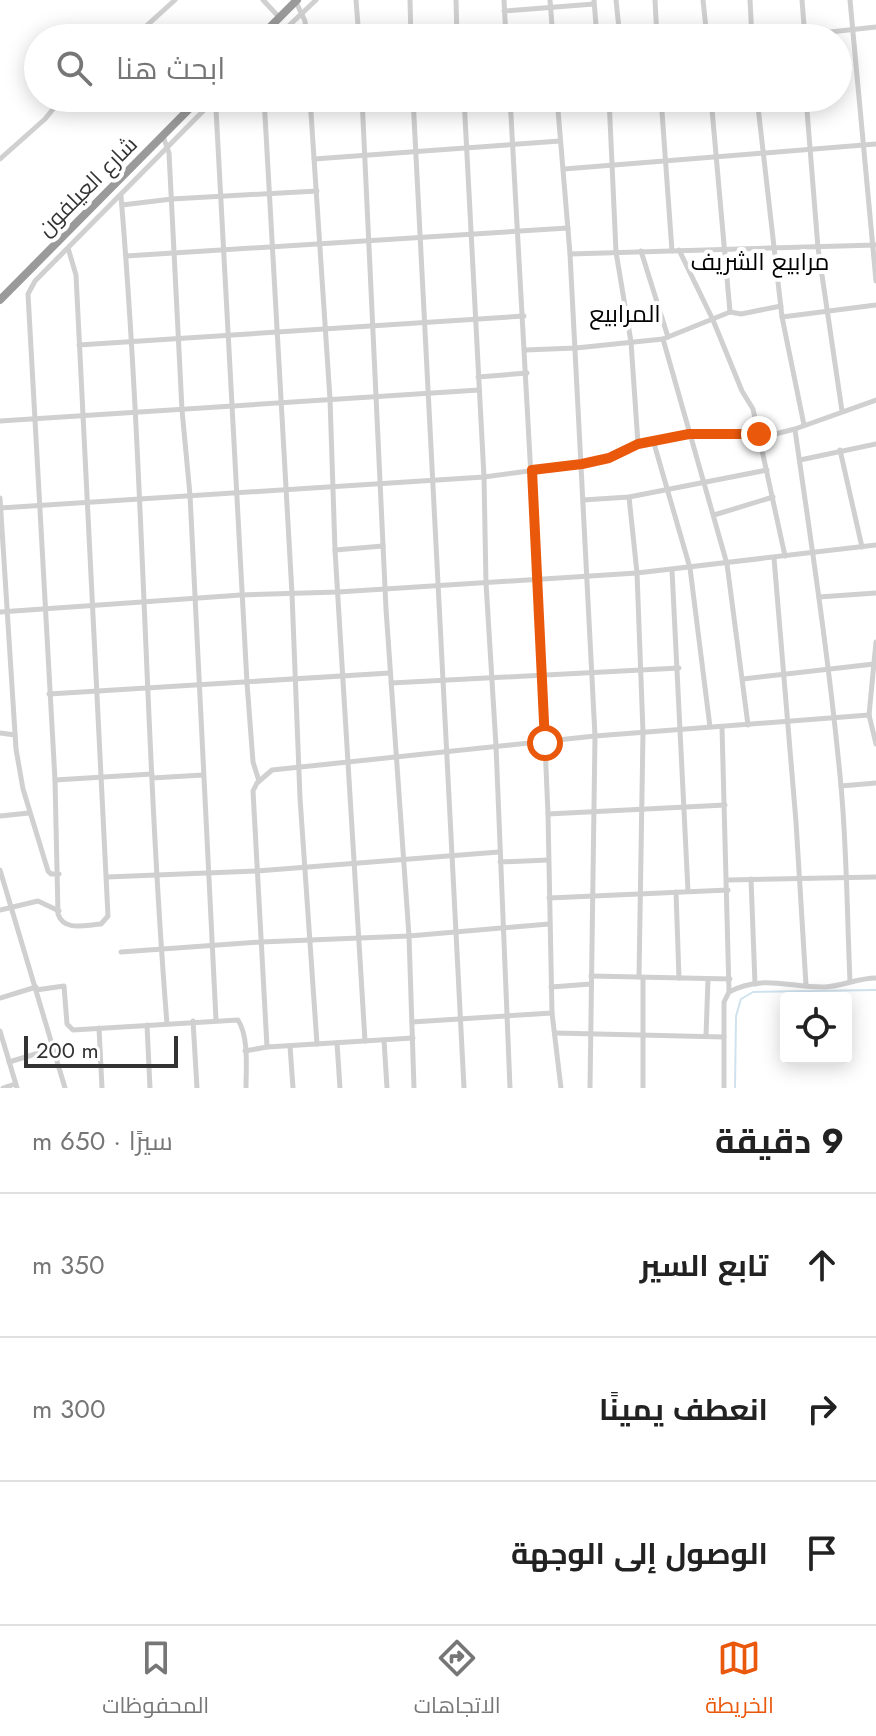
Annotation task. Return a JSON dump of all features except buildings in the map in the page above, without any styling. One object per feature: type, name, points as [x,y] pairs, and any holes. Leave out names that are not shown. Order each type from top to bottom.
[{"type":"highway","points":[[273,24],[296,1]]},
{"type":"highway","name":"شارع العيلفون","points":[[0,300],[186,112]]},
{"type":"street","points":[[148,24],[175,0]]},
{"type":"street","points":[[263,0],[279,18]]},
{"type":"street","points":[[290,24],[316,0]]},
{"type":"street","points":[[356,0],[358,24]]},
{"type":"street","points":[[410,0],[411,24]]},
{"type":"street","points":[[456,0],[457,24]]},
{"type":"street","points":[[504,0],[505,24]]},
{"type":"street","points":[[550,0],[552,24]]},
{"type":"street","points":[[616,0],[619,24]]},
{"type":"street","points":[[655,0],[656,24]]},
{"type":"street","points":[[703,0],[706,24]]},
{"type":"street","points":[[750,0],[751,24]]},
{"type":"street","points":[[802,0],[804,24]]},
{"type":"street","points":[[850,0],[876,281]]},
{"type":"street","points":[[296,1],[304,24]]},
{"type":"street","points":[[504,11],[594,2],[596,24]]},
{"type":"street","points":[[853,28],[876,27]]},
{"type":"street","points":[[0,159],[51,112]]},
{"type":"street","points":[[68,248],[76,275],[108,916],[105,922],[67,926],[59,919],[55,780],[28,294],[32,284],[201,112]]},
{"type":"street","points":[[216,112],[241,595],[253,762],[259,781]]},
{"type":"street","points":[[265,112],[304,866],[317,1044]]},
{"type":"street","points":[[311,112],[321,243],[335,550],[365,1041]]},
{"type":"street","points":[[363,112],[385,589],[409,936],[414,1088]]},
{"type":"street","points":[[414,112],[464,1088]]},
{"type":"street","points":[[465,112],[510,1088]]},
{"type":"street","points":[[511,112],[542,675],[552,1013],[561,1088]]},
{"type":"street","points":[[558,112],[576,348],[595,736],[590,1088]]},
{"type":"street","points":[[609,112],[616,252],[631,342],[638,444]]},
{"type":"street","points":[[662,112],[676,250],[713,320],[742,391],[753,409],[785,556]]},
{"type":"street","points":[[712,112],[730,312]]},
{"type":"street","points":[[758,112],[782,317],[804,426]]},
{"type":"street","points":[[807,112],[818,248],[842,411]]},
{"type":"street","points":[[162,135],[168,146],[172,199],[216,1020]]},
{"type":"street","points":[[314,159],[560,141]]},
{"type":"street","points":[[564,169],[876,144]]},
{"type":"street","points":[[122,205],[172,199],[317,191]]},
{"type":"street","points":[[121,195],[132,341],[146,688],[167,1024]]},
{"type":"street","points":[[126,256],[568,228]]},
{"type":"street","points":[[570,254],[874,245]]},
{"type":"street","points":[[641,251],[727,564],[748,725]]},
{"type":"street","points":[[782,317],[876,305]]},
{"type":"street","points":[[525,350],[665,338],[730,312],[741,314],[781,306]]},
{"type":"street","points":[[79,345],[524,316]]},
{"type":"street","points":[[478,377],[527,373]]},
{"type":"street","points":[[0,421],[479,390]]},
{"type":"street","points":[[0,508],[484,477],[582,464],[609,458],[638,444],[689,434],[771,435],[876,400]]},
{"type":"street","points":[[795,429],[815,553],[841,786],[848,879],[850,981]]},
{"type":"street","points":[[653,440],[690,568],[710,727]]},
{"type":"street","points":[[800,460],[876,444]]},
{"type":"street","points":[[840,450],[862,547]]},
{"type":"street","points":[[582,500],[629,497],[767,470]]},
{"type":"street","points":[[629,497],[637,573],[643,732],[640,893],[643,1088]]},
{"type":"street","points":[[714,515],[773,497]]},
{"type":"street","points":[[0,498],[3,612],[23,789],[48,871],[59,874]]},
{"type":"street","points":[[3,612],[637,573],[876,545]]},
{"type":"street","points":[[335,550],[383,546]]},
{"type":"street","points":[[774,558],[806,985]]},
{"type":"street","points":[[672,570],[688,891]]},
{"type":"street","points":[[819,597],[876,593]]},
{"type":"street","points":[[876,642],[869,715],[876,744]]},
{"type":"street","points":[[743,679],[874,664]]},
{"type":"street","points":[[391,683],[679,668]]},
{"type":"street","points":[[49,694],[390,673]]},
{"type":"street","points":[[267,1047],[253,791],[272,770],[595,736],[869,715]]},
{"type":"street","points":[[722,727],[730,979],[724,1002],[724,1088]]},
{"type":"street","points":[[0,733],[15,735]]},
{"type":"street","points":[[55,780],[203,775]]},
{"type":"street","points":[[841,786],[876,783]]},
{"type":"street","points":[[548,814],[725,805]]},
{"type":"street","points":[[0,816],[29,813]]},
{"type":"street","points":[[107,877],[257,871],[499,852]]},
{"type":"street","points":[[500,862],[548,860]]},
{"type":"street","points":[[0,870],[65,1088]]},
{"type":"street","points":[[728,880],[876,877]]},
{"type":"street","points":[[751,879],[755,984]]},
{"type":"street","points":[[549,898],[728,890]]},
{"type":"street","points":[[676,892],[679,978]]},
{"type":"street","points":[[0,910],[38,901],[59,911]]},
{"type":"street","points":[[121,952],[456,933],[549,924]]},
{"type":"street","points":[[591,976],[730,979]]},
{"type":"street","points":[[729,992],[755,984],[779,982],[825,987],[876,978]]},
{"type":"street","points":[[706,1036],[708,979]]},
{"type":"street","points":[[551,987],[591,984]]},
{"type":"street","points":[[0,998],[63,985],[70,1029],[216,1020],[240,1022],[246,1088]]},
{"type":"street","points":[[412,1022],[552,1013]]},
{"type":"street","points":[[193,1021],[197,1088]]},
{"type":"street","points":[[147,1025],[150,1088]]},
{"type":"street","points":[[99,1028],[102,1088]]},
{"type":"street","points":[[0,1031],[16,1086],[3,1088]]},
{"type":"street","points":[[555,1033],[724,1037]]},
{"type":"street","points":[[245,1051],[413,1038]]},
{"type":"street","points":[[384,1040],[387,1088]]},
{"type":"street","points":[[337,1043],[340,1088]]},
{"type":"street","points":[[290,1046],[293,1088]]},
{"type":"street","points":[[9,1062],[52,1049]]},
{"type":"waterway","points":[[735,1088],[736,1016],[741,999],[753,992],[876,990]]},
{"type":"district","name":"مرابيع الشريف","points":[[760,262]]},
{"type":"district","name":"المرابيع","points":[[625,314]]},
{"type":"route","points":[[545,743],[532,470],[609,458],[638,444],[689,434],[759,434]]}]
